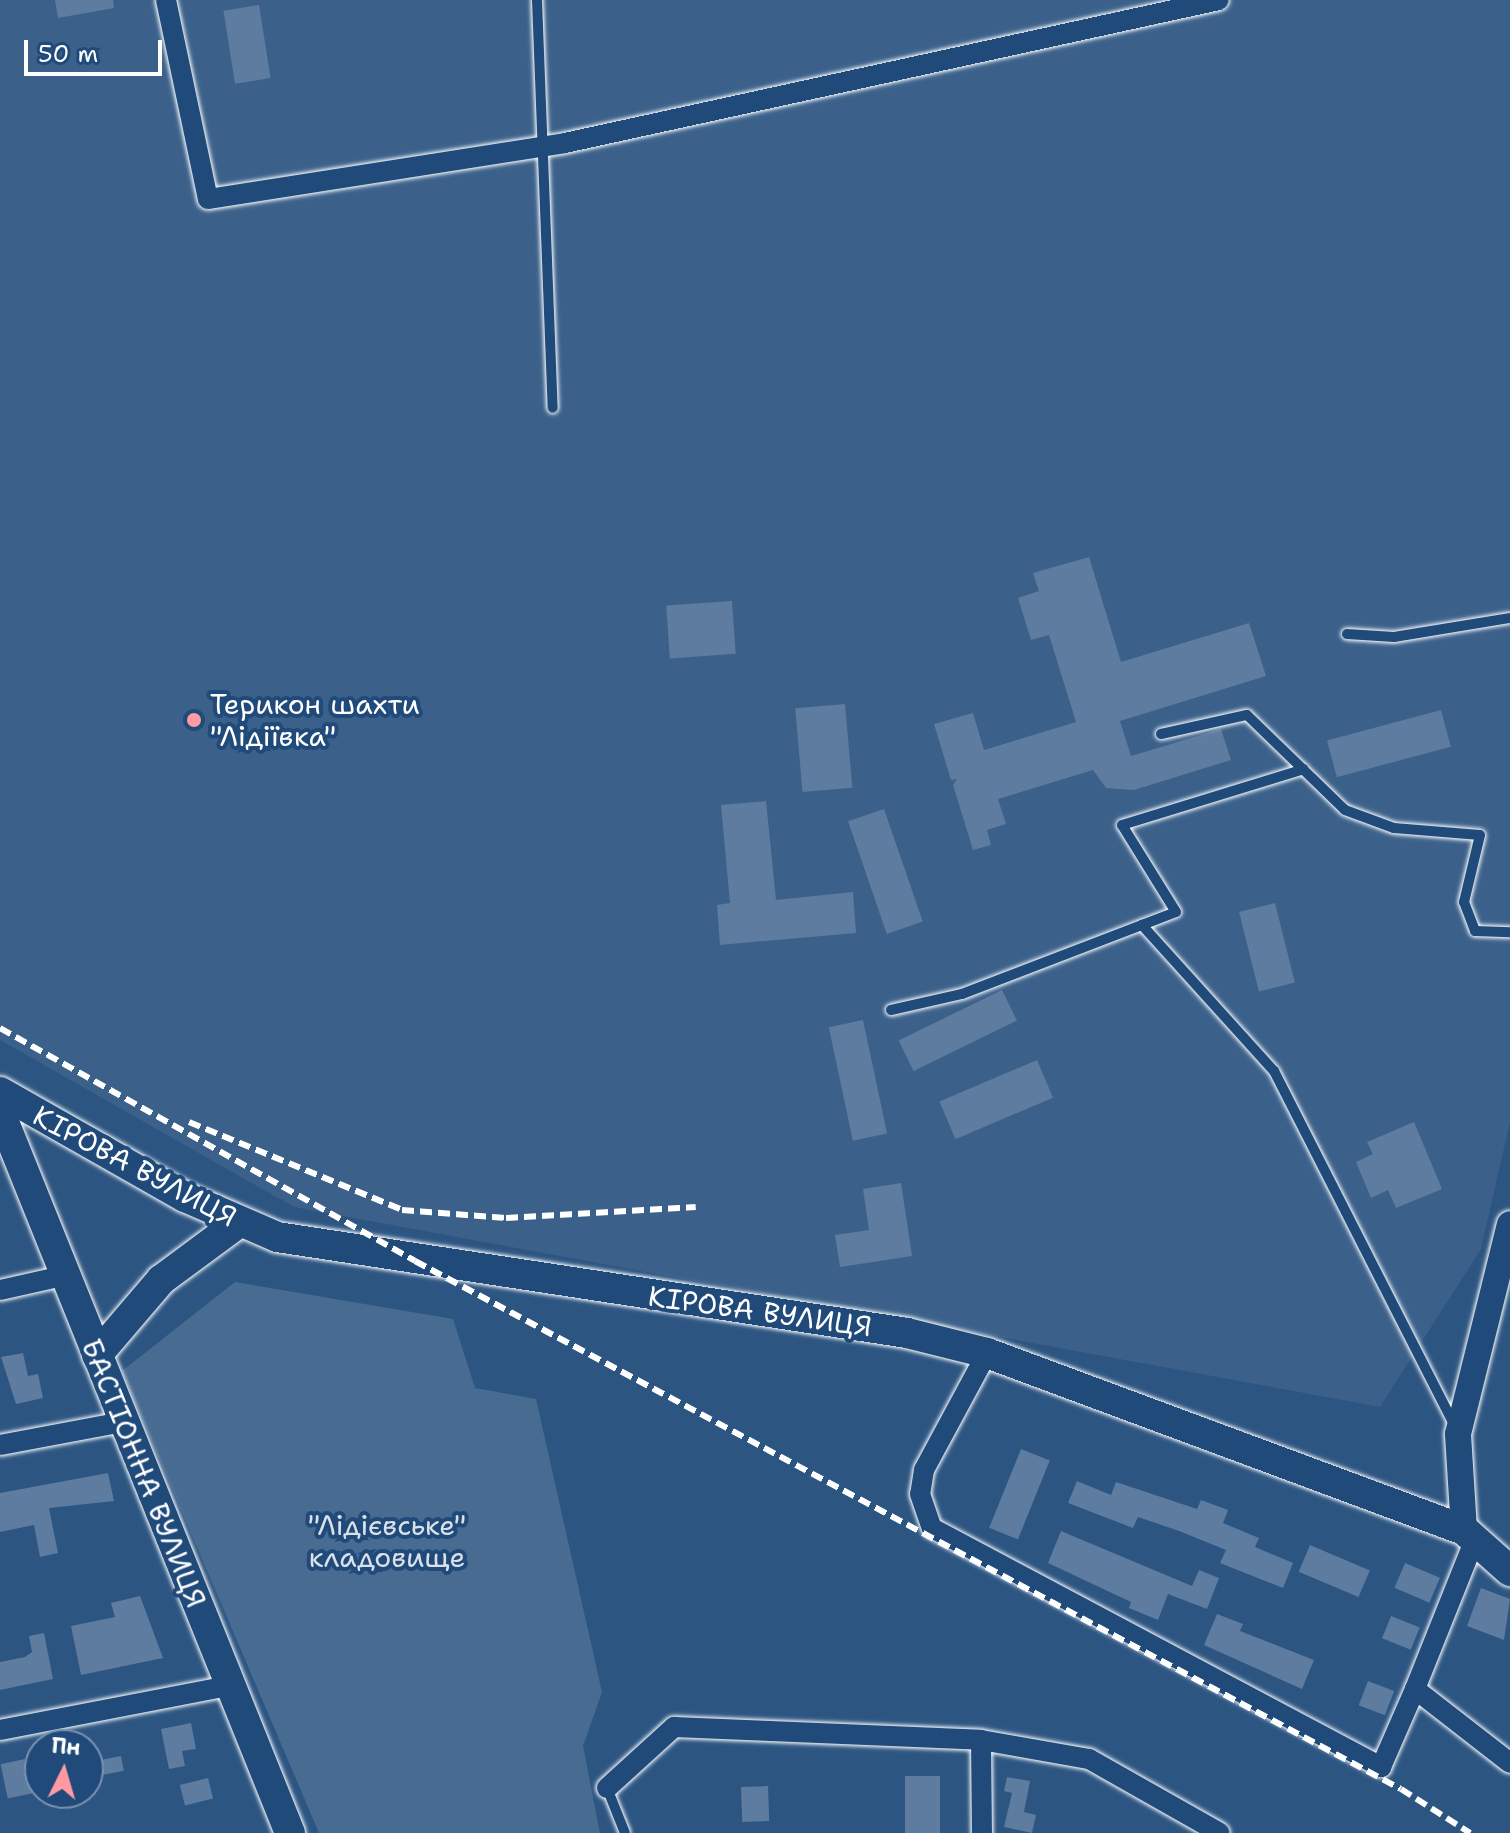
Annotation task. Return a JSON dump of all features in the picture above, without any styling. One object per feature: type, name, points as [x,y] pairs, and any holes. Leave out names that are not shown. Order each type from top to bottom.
[{"type":"main road","name":"КІРОВА ВУЛИЦЯ","points":[[0,1092],[238,1223],[338,1247],[907,1333],[987,1353],[1470,1535],[1510,1571]]},
{"type":"main road","name":"БАСТІОННА ВУЛИЦЯ","points":[[0,1112],[290,1833]]},
{"type":"main road","points":[[97,1355],[161,1280],[238,1223]]},
{"type":"street","points":[[166,0],[208,199],[565,143],[1219,0]]},
{"type":"street","points":[[987,1353],[924,1470],[920,1494],[932,1528],[1381,1767],[1415,1689],[1470,1535],[1458,1434],[1510,1224]]},
{"type":"street","points":[[0,1290],[67,1275]]},
{"type":"street","points":[[0,1445],[123,1422]]},
{"type":"street","points":[[0,1730],[229,1686]]},
{"type":"street","points":[[1415,1689],[1510,1763]]},
{"type":"street","points":[[607,1788],[674,1727],[981,1740],[1089,1759],[1220,1833]]},
{"type":"street","points":[[981,1740],[982,1833]]},
{"type":"lane","points":[[537,0],[553,408]]},
{"type":"lane","points":[[1347,634],[1394,637],[1510,618]]},
{"type":"lane","points":[[1161,734],[1247,715],[1345,810],[1394,828],[1480,835],[1464,902],[1475,931],[1510,932]]},
{"type":"lane","points":[[891,1010],[962,994],[1176,912],[1122,825],[1304,769]]},
{"type":"lane","points":[[1142,925],[1274,1071],[1458,1434]]},
{"type":"lane","points":[[607,1788],[625,1833]]},
{"type":"shaded area","points":[[0,0],[1510,0],[1510,1122],[1481,1249],[1380,1407],[294,1207],[0,1040]]},
{"type":"green space","name":"\"Лідієвське\" кладовище","points":[[235,1282],[453,1319],[475,1388],[536,1399],[602,1692],[583,1746],[600,1833],[319,1833],[122,1371]]},
{"type":"building","points":[[55,0],[113,0],[114,8],[58,18]]},
{"type":"building","points":[[259,5],[271,78],[235,84],[223,11]]},
{"type":"building","points":[[1089,557],[1121,662],[1249,623],[1266,676],[1120,721],[1131,756],[1221,729],[1231,760],[1134,790],[1106,788],[1093,770],[998,799],[1006,824],[987,830],[991,845],[973,850],[953,785],[957,779],[951,780],[934,724],[973,713],[984,750],[1076,722],[1049,635],[1031,640],[1018,598],[1039,591],[1033,573]]},
{"type":"building","points":[[732,601],[736,654],[670,658],[666,606]]},
{"type":"building","points":[[845,704],[852,788],[803,792],[795,708]]},
{"type":"building","points":[[1441,710],[1451,747],[1337,777],[1327,741]]},
{"type":"building","points":[[766,801],[776,900],[853,892],[856,933],[720,945],[717,905],[730,903],[721,805]]},
{"type":"building","points":[[884,809],[923,922],[887,934],[848,821]]},
{"type":"building","points":[[1275,903],[1295,983],[1259,992],[1239,912]]},
{"type":"building","points":[[1002,990],[1017,1021],[914,1071],[899,1040]]},
{"type":"building","points":[[863,1020],[887,1133],[853,1141],[829,1027]]},
{"type":"building","points":[[1037,1060],[1053,1098],[955,1139],[939,1101]]},
{"type":"building","points":[[1414,1122],[1442,1189],[1396,1208],[1388,1190],[1371,1198],[1356,1162],[1373,1154],[1367,1142]]},
{"type":"building","points":[[901,1183],[912,1256],[840,1267],[835,1235],[869,1230],[863,1189]]},
{"type":"building","points":[[23,1353],[28,1376],[38,1374],[43,1398],[16,1404],[1,1357]]},
{"type":"building","points":[[1021,1449],[1050,1461],[1018,1539],[989,1528]]},
{"type":"building","points":[[108,1473],[114,1501],[49,1508],[58,1553],[40,1557],[34,1525],[0,1532],[0,1493]]},
{"type":"building","points":[[1077,1481],[1111,1495],[1116,1482],[1197,1509],[1201,1500],[1228,1510],[1223,1523],[1259,1538],[1255,1547],[1293,1563],[1283,1588],[1220,1563],[1226,1550],[1179,1531],[1138,1517],[1133,1528],[1068,1503]]},
{"type":"building","points":[[1061,1531],[1192,1586],[1199,1570],[1219,1578],[1207,1609],[1168,1594],[1158,1620],[1129,1608],[1131,1602],[1048,1563]]},
{"type":"building","points":[[1310,1545],[1370,1570],[1359,1597],[1299,1572]]},
{"type":"building","points":[[1405,1563],[1440,1578],[1429,1603],[1394,1588]]},
{"type":"building","points":[[1481,1588],[1510,1599],[1504,1640],[1467,1626]]},
{"type":"building","points":[[140,1596],[163,1658],[81,1675],[71,1626],[115,1617],[111,1603]]},
{"type":"building","points":[[1217,1614],[1243,1624],[1240,1631],[1314,1660],[1302,1689],[1204,1645]]},
{"type":"building","points":[[1391,1616],[1420,1628],[1411,1650],[1382,1638]]},
{"type":"building","points":[[44,1633],[53,1679],[0,1690],[0,1662],[25,1657],[32,1652],[29,1636]]},
{"type":"building","points":[[1368,1681],[1394,1691],[1385,1715],[1359,1705]]},
{"type":"building","points":[[191,1723],[196,1749],[182,1751],[185,1766],[169,1769],[161,1729]]},
{"type":"building","points":[[121,1756],[124,1771],[104,1775],[104,1759]]},
{"type":"building","points":[[24,1759],[24,1795],[8,1798],[1,1764]]},
{"type":"building","points":[[905,1776],[940,1776],[940,1833],[905,1833]]},
{"type":"building","points":[[1007,1777],[1030,1781],[1024,1812],[1036,1815],[1032,1833],[1004,1827],[1012,1793],[1004,1791]]},
{"type":"building","points":[[208,1778],[213,1798],[185,1805],[180,1785]]},
{"type":"building","points":[[768,1786],[769,1821],[742,1822],[741,1787]]},
{"type":"railway","points":[[0,1028],[415,1261],[1401,1789],[1470,1833]]},
{"type":"railway","points":[[189,1122],[402,1210],[506,1218],[696,1207]]},
{"type":"place","name":"Терикон шахти \"Лідіївка\"","points":[[194,720]]}]
